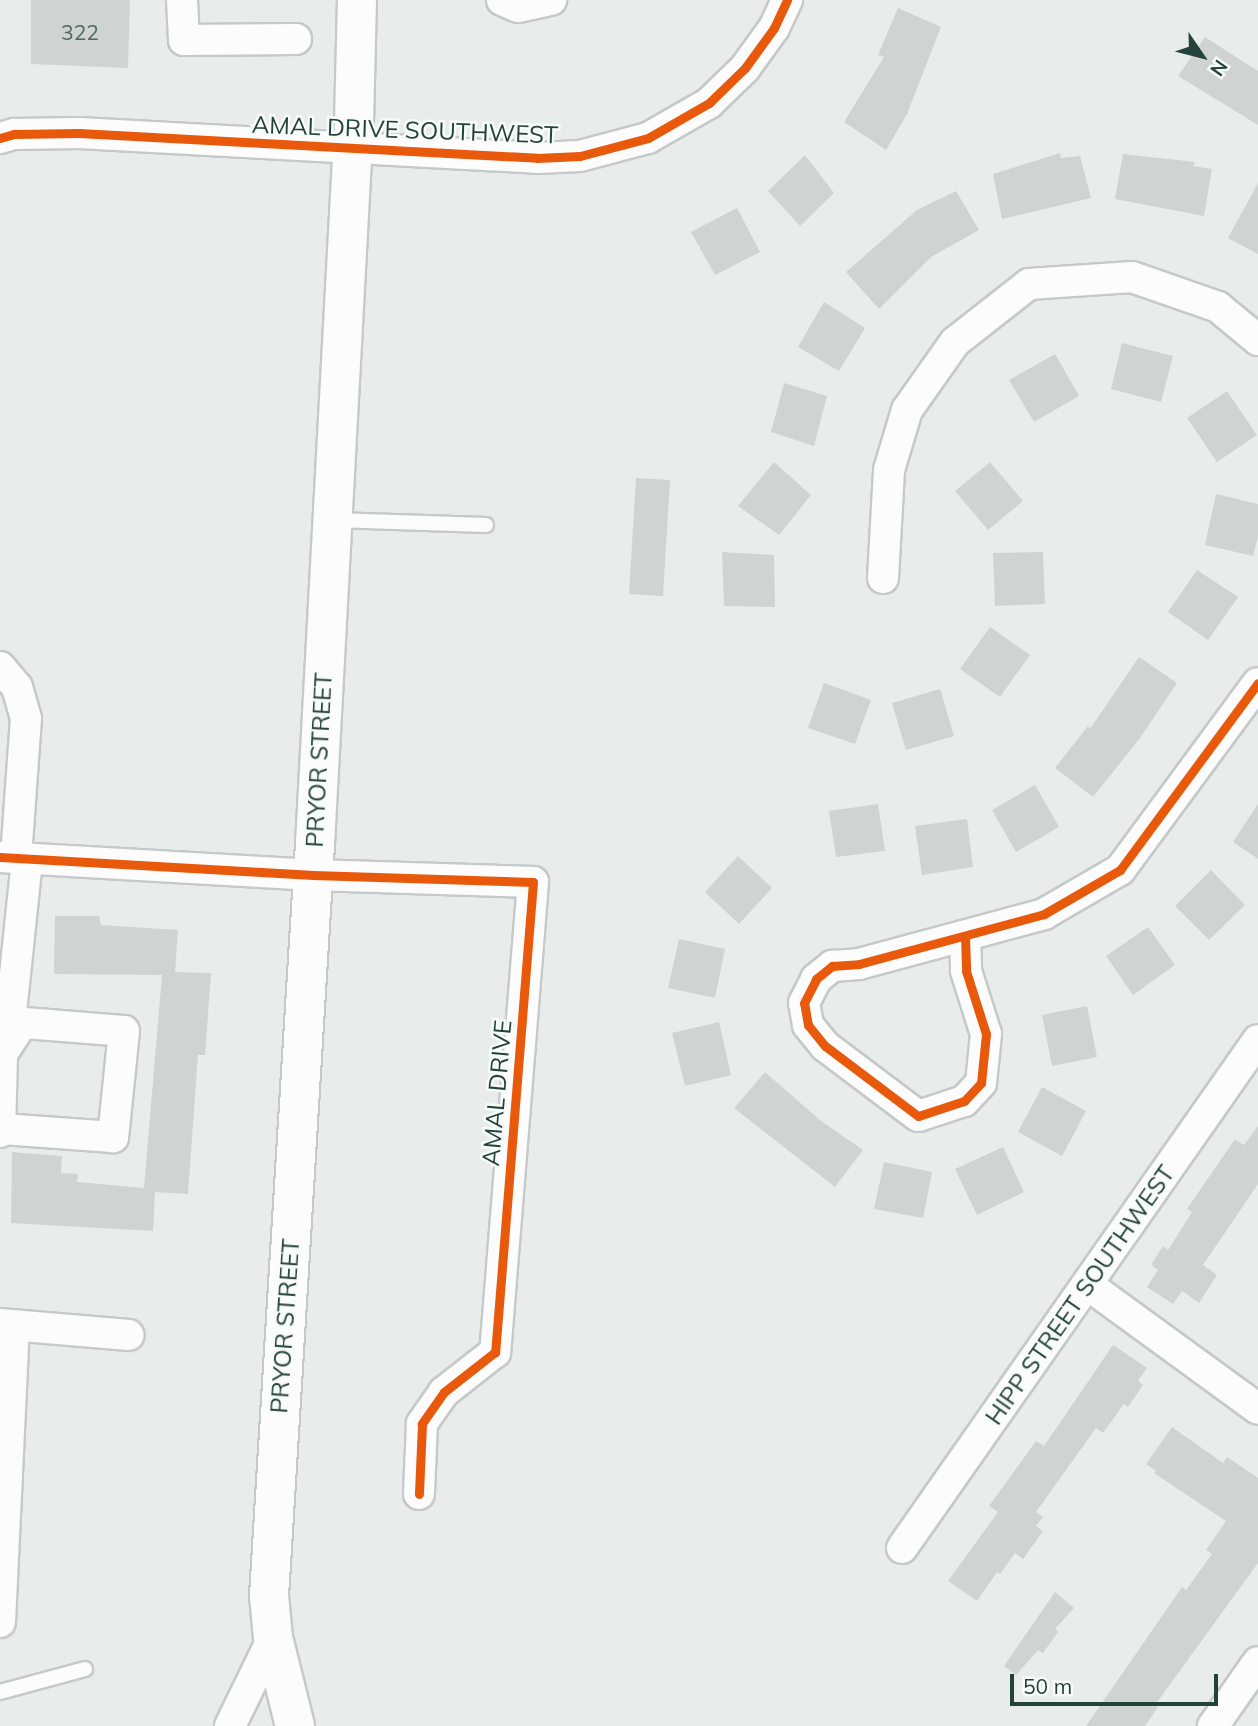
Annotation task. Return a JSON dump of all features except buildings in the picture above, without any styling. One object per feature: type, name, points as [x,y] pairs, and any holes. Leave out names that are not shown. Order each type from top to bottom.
[{"type":"main road","name":"PRYOR STREET","points":[[295,1726],[274,1638],[268,1596],[313,875],[352,148],[357,0]]},
{"type":"street","points":[[182,0],[184,40],[296,38]]},
{"type":"street","points":[[502,0],[518,7],[551,0]]},
{"type":"street","name":"AMAL DRIVE SOUTHWEST","points":[[0,138],[14,134],[79,133],[352,148],[570,156],[648,138],[709,103],[745,68],[774,28],[787,0]]},
{"type":"street","points":[[883,578],[889,470],[907,410],[955,342],[1029,284],[1132,277],[1218,307],[1258,340]]},
{"type":"street","points":[[0,667],[17,687],[26,718],[15,858],[10,1022],[2,1054],[1,1130],[113,1137],[124,1031],[10,1022]]},
{"type":"street","points":[[965,937],[966,971],[986,1034],[981,1083],[964,1101],[918,1116],[825,1046],[808,1026],[804,1003],[816,979],[832,966],[859,964],[1044,914],[1120,870],[1258,683]]},
{"type":"street","points":[[15,858],[313,875]]},
{"type":"street","name":"AMAL DRIVE","points":[[313,875],[533,882],[495,1352],[444,1392],[422,1424],[419,1494]]},
{"type":"street","name":"HIPP STREET SOUTHWEST","points":[[902,1548],[1258,1040]]},
{"type":"street","points":[[1088,1285],[1258,1409]]},
{"type":"street","points":[[0,1622],[7,1325],[130,1335]]},
{"type":"street","points":[[230,1726],[274,1638]]},
{"type":"street","points":[[1213,1726],[1258,1662]]},
{"type":"lane","points":[[332,520],[486,525]]},
{"type":"lane","points":[[0,1692],[85,1669]]},
{"type":"cycle path","points":[[0,138],[14,134],[79,133],[537,158],[580,156],[648,138],[709,103],[745,68],[774,28],[787,0]]},
{"type":"cycle path","points":[[965,937],[966,971],[986,1034],[981,1083],[964,1101],[918,1116],[825,1046],[808,1025],[804,1003],[816,979],[832,966],[859,964],[1044,914],[1120,870],[1258,683]]},
{"type":"cycle path","points":[[0,857],[313,875],[533,882],[495,1352],[444,1392],[422,1424],[419,1494]]}]
